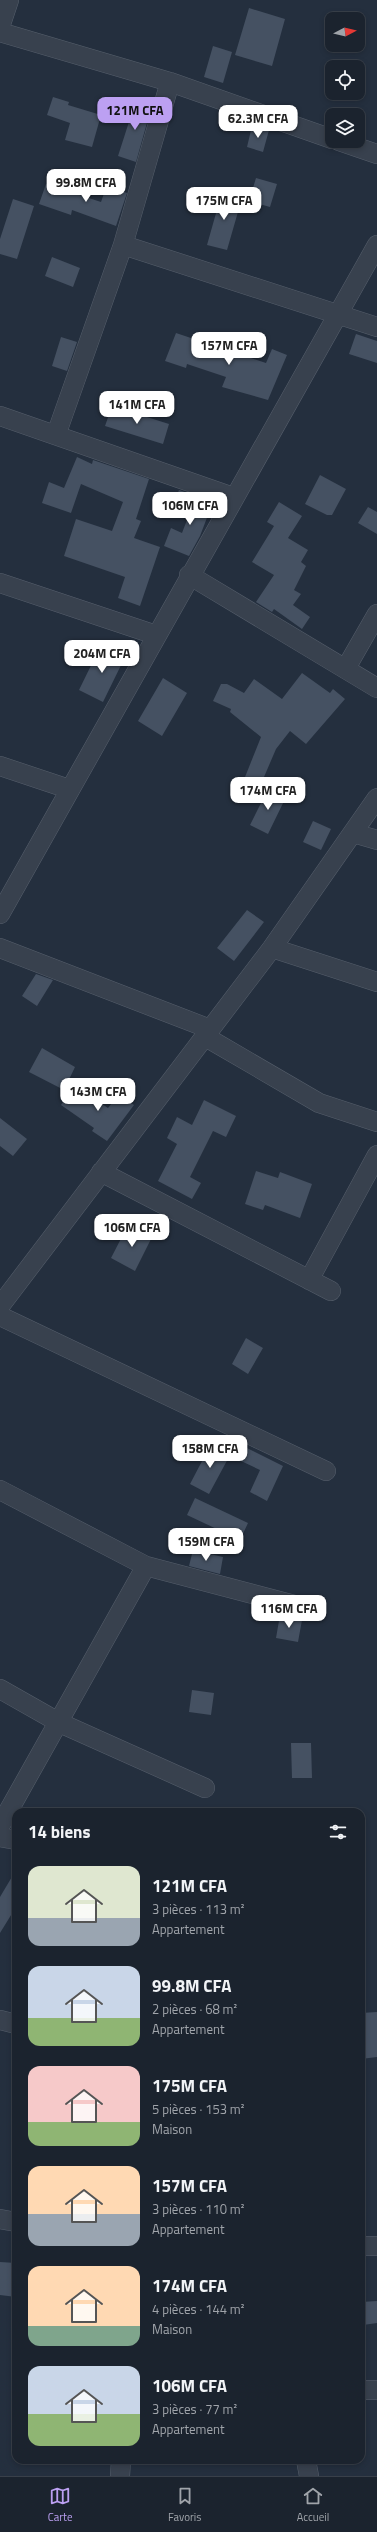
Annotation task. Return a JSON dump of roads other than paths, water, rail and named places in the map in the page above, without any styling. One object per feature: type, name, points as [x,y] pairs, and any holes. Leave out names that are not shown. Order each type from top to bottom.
[{"type":"street","points":[[0,27],[9,0]]},
{"type":"street","points":[[0,32],[170,82],[325,137]]},
{"type":"street","points":[[56,435],[123,244],[170,82]]},
{"type":"street","points":[[359,148],[377,154]]},
{"type":"street","points":[[123,244],[377,327]]},
{"type":"street","points":[[0,914],[189,575],[377,245]]},
{"type":"street","points":[[0,416],[233,497]]},
{"type":"street","points":[[189,575],[377,688]]},
{"type":"street","points":[[0,583],[156,635]]},
{"type":"street","points":[[346,668],[377,614]]},
{"type":"street","points":[[0,766],[69,789]]},
{"type":"street","points":[[0,1306],[272,948],[377,798]]},
{"type":"street","points":[[353,833],[377,840]]},
{"type":"street","points":[[0,948],[207,1033],[319,1103],[377,1122]]},
{"type":"street","points":[[272,948],[377,982]]},
{"type":"street","points":[[309,1280],[377,1155]]},
{"type":"street","points":[[101,1172],[331,1291]]},
{"type":"street","points":[[0,1316],[326,1471]]},
{"type":"street","points":[[0,1490],[146,1566],[302,1607]]},
{"type":"street","points":[[0,1826],[60,1723],[146,1566]]},
{"type":"street","points":[[0,1689],[60,1723],[205,1788]]},
{"type":"street","points":[[0,1837],[12,1839]]},
{"type":"street","points":[[0,2020],[12,2023]]},
{"type":"street","points":[[0,2219],[12,2221]]},
{"type":"street","points":[[365,2246],[377,2246]]},
{"type":"street","points":[[120,2476],[121,2464]]},
{"type":"street","points":[[307,2464],[309,2476]]}]
